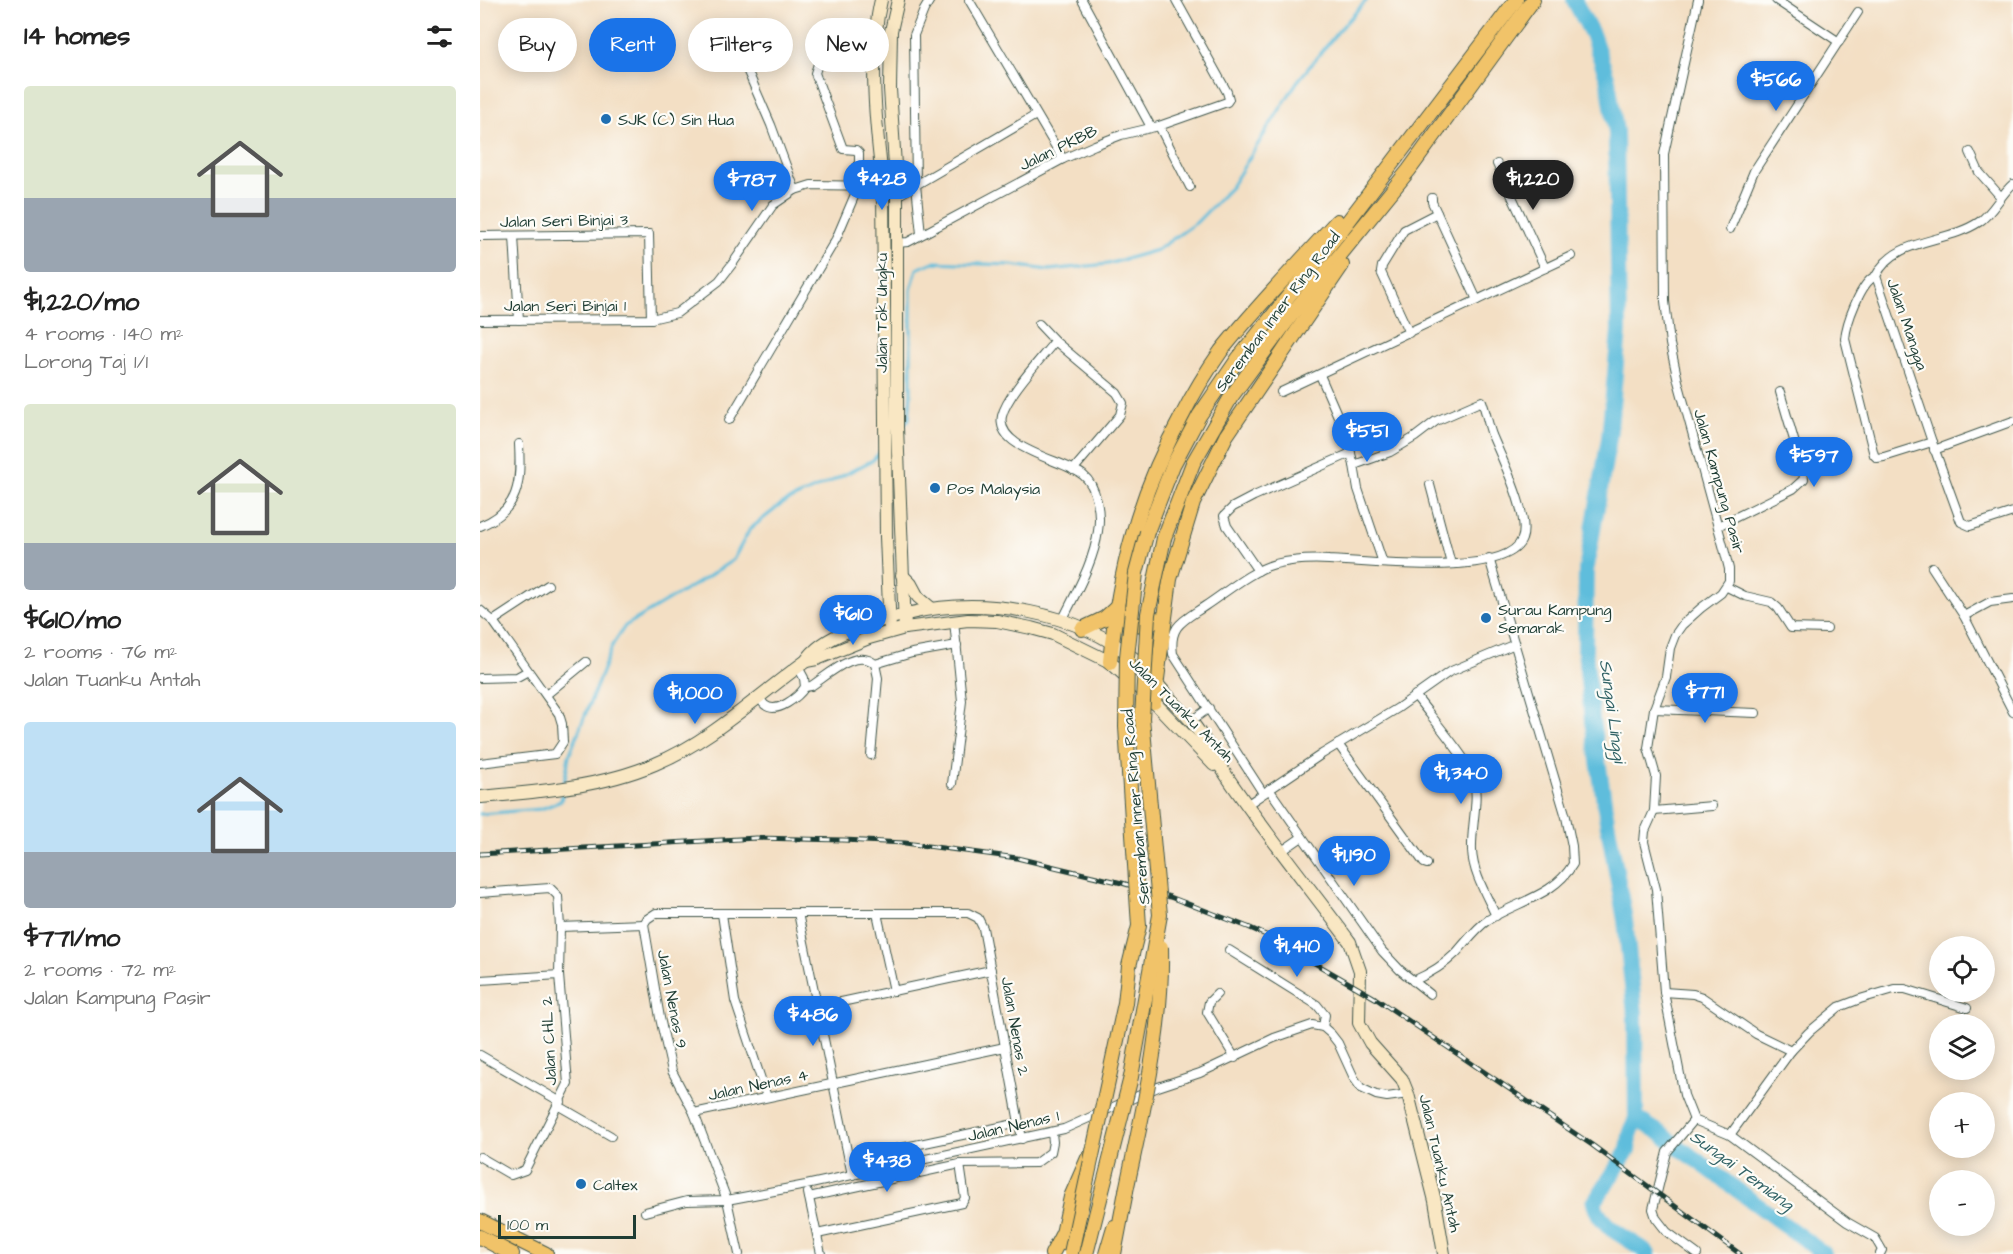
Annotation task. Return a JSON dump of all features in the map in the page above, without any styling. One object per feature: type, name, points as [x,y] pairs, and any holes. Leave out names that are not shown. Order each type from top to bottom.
[{"type":"main road","points":[[874,0],[874,10],[878,16]]},
{"type":"main road","name":"Jalan Tok Ungku","points":[[878,16],[881,0]]},
{"type":"main road","name":"Jalan Tok Ungku","points":[[892,428],[903,243],[897,196],[890,89],[891,31],[898,0]]},
{"type":"main road","name":"Seremban Inner Ring Road","points":[[1067,1254],[1125,1004],[1129,966],[1139,926],[1125,695],[1128,633],[1136,573],[1147,532],[1173,465],[1199,416],[1238,359],[1516,0]]},
{"type":"main road","name":"Seremban Inner Ring Road","points":[[1086,1254],[1131,1077],[1160,915],[1142,718],[1148,614],[1164,538],[1193,463],[1231,397],[1292,314],[1409,170],[1533,0]]},
{"type":"main road","name":"Jalan Tok Ungku","points":[[876,72],[878,147],[883,186],[892,428]]},
{"type":"main road","points":[[1110,662],[1124,562],[1133,528],[1153,472],[1197,388],[1221,352],[1400,152]]},
{"type":"main road","points":[[1154,702],[1170,579],[1192,503],[1226,436],[1409,170]]},
{"type":"main road","points":[[890,631],[888,618],[892,428]]},
{"type":"main road","points":[[892,446],[904,622]]},
{"type":"main road","points":[[902,575],[911,584],[918,597],[931,608]]},
{"type":"main road","points":[[1117,607],[1124,619],[1137,624],[1152,623],[1167,604]]},
{"type":"main road","name":"Jalan Tuanku Antah","points":[[802,664],[847,645],[890,631],[931,608],[974,607],[1016,608],[1062,621],[1112,644],[1136,660],[1191,721],[1228,778],[1350,942],[1360,971],[1359,1023],[1370,1044],[1402,1079],[1408,1094],[1435,1201],[1444,1254]]},
{"type":"main road","points":[[1082,629],[1105,618],[1117,607]]},
{"type":"main road","name":"Jalan Tuanku Antah","points":[[802,664],[812,652],[829,640],[888,618],[904,622],[996,621],[1031,627],[1053,634],[1110,662],[1154,702],[1228,778]]},
{"type":"main road","points":[[480,797],[550,789],[612,778],[656,764],[705,737],[802,664]]},
{"type":"main road","points":[[1114,1254],[1151,1074],[1158,1028],[1161,969],[1160,915]]},
{"type":"main road","points":[[1052,1254],[1063,1233],[1071,1197],[1093,1145]]},
{"type":"main road","points":[[1106,1254],[1126,1191]]},
{"type":"main road","points":[[480,1221],[546,1254]]},
{"type":"main road","points":[[1063,1233],[1067,1254]]},
{"type":"main road","points":[[480,1237],[512,1254]]},
{"type":"street","points":[[921,234],[916,185],[914,35],[930,0]]},
{"type":"street","points":[[969,0],[1063,159]]},
{"type":"street","points":[[1082,0],[1190,187]]},
{"type":"street","name":"Jalan PKBB","points":[[903,243],[1063,159],[1121,135],[1225,104],[1229,99],[1176,0]]},
{"type":"street","name":"Jalan Kampung Pasir","points":[[1698,0],[1664,154],[1665,301],[1677,381],[1729,569],[1729,581],[1726,587]]},
{"type":"street","points":[[1782,2],[1839,42]]},
{"type":"street","points":[[1730,229],[1754,171],[1858,12]]},
{"type":"street","points":[[748,72],[795,190],[811,185],[883,186]]},
{"type":"street","points":[[729,420],[836,239],[858,186],[859,153],[856,150],[843,149],[815,72]]},
{"type":"street","points":[[897,196],[1036,114]]},
{"type":"street","points":[[1970,152],[1979,172],[2000,196]]},
{"type":"street","points":[[1497,164],[1545,268]]},
{"type":"street","name":"Jalan Mangga","points":[[2013,184],[2000,196],[1980,222],[1896,252],[1881,265],[1876,276],[1961,522],[1970,526],[2013,512]]},
{"type":"street","name":"Jalan Seri Binjai 1","points":[[480,320],[651,319],[677,313],[719,281],[773,205],[795,190]]},
{"type":"street","points":[[1432,198],[1477,300]]},
{"type":"street","points":[[1409,333],[1381,272],[1382,266],[1404,230],[1437,213]]},
{"type":"street","name":"Jalan Seri Binjai 3","points":[[480,236],[649,234],[651,319]]},
{"type":"street","points":[[514,236],[519,320]]},
{"type":"street","points":[[1281,392],[1571,256]]},
{"type":"street","points":[[1876,276],[1864,286],[1847,323],[1845,339],[1872,451],[1876,458],[1933,446],[2013,421]]},
{"type":"street","points":[[1039,324],[1055,341],[1117,393],[1123,403],[1120,415],[1073,470]]},
{"type":"street","points":[[1055,341],[1014,393],[1002,417],[1004,430],[1014,443],[1083,475],[1092,487],[1097,503],[1099,529],[1094,550],[1062,621]]},
{"type":"street","points":[[1320,375],[1338,412],[1351,453],[1358,489],[1383,562]]},
{"type":"street","points":[[1718,526],[1793,489],[1804,479],[1780,392]]},
{"type":"street","points":[[1354,465],[1390,452],[1436,421],[1482,400],[1492,434],[1517,498],[1524,526],[1523,538],[1507,554],[1451,564],[1419,566],[1326,560],[1273,564],[1258,571],[1185,619],[1175,629],[1171,640],[1173,654],[1266,791],[1302,837],[1382,951],[1400,970],[1430,994]]},
{"type":"street","points":[[480,526],[500,515],[517,492],[520,475],[519,444]]},
{"type":"street","points":[[1258,571],[1227,526],[1224,516],[1233,507],[1254,496],[1351,453]]},
{"type":"street","points":[[1430,485],[1451,564]]},
{"type":"street","points":[[1413,981],[1433,972],[1454,955],[1487,920],[1540,895],[1557,884],[1573,864],[1566,817],[1489,558]]},
{"type":"street","points":[[1932,567],[1964,616],[2013,712]]},
{"type":"street","points":[[493,621],[548,585]]},
{"type":"street","points":[[1827,629],[1791,627],[1771,602],[1745,596],[1726,587],[1682,625],[1670,648],[1666,677],[1654,709],[1648,748],[1656,776],[1654,811],[1645,831],[1644,842],[1656,889],[1664,992],[1684,1095],[1694,1120],[1730,1135],[1847,1222],[1875,1238],[1882,1250],[1880,1254]]},
{"type":"street","points":[[1964,616],[1990,603],[2013,599]]},
{"type":"street","points":[[480,610],[493,621],[546,695],[558,714],[564,735],[560,749],[555,754],[480,763]]},
{"type":"street","points":[[952,784],[962,701],[954,621]]},
{"type":"street","points":[[1248,804],[1338,744],[1398,708],[1449,672],[1515,644]]},
{"type":"street","points":[[875,664],[912,653],[957,645]]},
{"type":"street","points":[[759,696],[769,707],[779,706],[793,699],[805,687],[811,686],[846,663],[866,658],[875,664],[878,678],[871,755]]},
{"type":"street","points":[[546,695],[586,662]]},
{"type":"street","points":[[802,664],[805,687]]},
{"type":"street","points":[[480,678],[517,677],[528,671]]},
{"type":"street","points":[[1414,695],[1466,763],[1473,776],[1475,792],[1472,852],[1475,869],[1497,916]]},
{"type":"street","points":[[1191,721],[1209,708]]},
{"type":"street","points":[[1654,709],[1756,713]]},
{"type":"street","points":[[1338,744],[1424,863],[1427,864]]},
{"type":"street","points":[[1654,811],[1712,806]]},
{"type":"street","points":[[1282,851],[1302,837]]},
{"type":"street","name":"Jalan CHL 2","points":[[480,893],[550,888],[558,896],[560,975],[568,1084],[525,1170],[511,1174],[480,1157]]},
{"type":"street","points":[[560,927],[644,924],[656,913],[878,913],[894,991]]},
{"type":"street","points":[[798,913],[852,1175]]},
{"type":"street","name":"Jalan Nenas 2","points":[[878,913],[968,913],[978,918],[983,928],[1022,1139]]},
{"type":"street","points":[[722,914],[735,1001],[767,1097]]},
{"type":"street","name":"Jalan Nenas 9","points":[[644,924],[660,1018],[672,1071],[694,1113],[727,1200],[738,1254]]},
{"type":"street","points":[[1229,950],[1317,1005],[1325,1015],[1323,1027],[1338,1043],[1361,1088],[1387,1097],[1408,1094]]},
{"type":"street","points":[[818,1007],[991,970]]},
{"type":"street","points":[[480,980],[560,975]]},
{"type":"street","points":[[1730,1135],[1791,1051],[1809,1032],[1839,1007],[1894,988],[1905,988],[1967,1008]]},
{"type":"street","points":[[1664,992],[1702,997],[1756,1034],[1791,1051]]},
{"type":"street","points":[[1217,994],[1209,1002],[1207,1012],[1235,1058]]},
{"type":"street","name":"Jalan Nenas 1","points":[[645,1212],[687,1201],[727,1200],[806,1185],[1052,1133],[1158,1087],[1235,1058],[1274,1038],[1312,1025],[1323,1027]]},
{"type":"street","name":"Jalan Nenas 4","points":[[694,1113],[1005,1047]]},
{"type":"street","points":[[480,1055],[611,1136]]},
{"type":"street","points":[[1694,1120],[1668,1152],[1653,1209],[1656,1218],[1667,1232],[1697,1254]]},
{"type":"street","points":[[849,1159],[1019,1123]]},
{"type":"street","points":[[809,1197],[960,1164],[1036,1163],[1051,1152],[1052,1133]]},
{"type":"street","points":[[974,1150],[977,1164]]},
{"type":"street","points":[[817,1234],[962,1203],[965,1198],[960,1164]]},
{"type":"street","points":[[806,1185],[821,1254]]},
{"type":"waterway","points":[[901,428],[909,419],[911,290],[917,269],[933,262],[1011,265],[1049,270],[1108,264],[1157,250],[1197,222],[1231,187],[1297,82],[1367,0]]},
{"type":"waterway","name":"Sungai Linggi","points":[[1574,0],[1592,34],[1608,80],[1616,132],[1619,331],[1609,438],[1586,570],[1585,650],[1592,720],[1625,920],[1635,1014],[1636,1118],[1628,1150],[1594,1203],[1607,1225],[1648,1254]]},
{"type":"waterway","points":[[564,784],[569,756],[613,644],[625,626],[733,560],[750,529],[783,503],[873,460],[881,451]]},
{"type":"waterway","points":[[480,814],[541,809],[561,801],[563,790]]},
{"type":"waterway","name":"Sungai Temiang","points":[[1636,1118],[1660,1133],[1824,1254]]},
{"type":"railway","points":[[480,854],[756,838],[905,843],[1017,858],[1170,897],[1268,936],[1375,998],[1592,1145],[1740,1254]]},
{"type":"place","name":"SJK (C) Sin Hua","points":[[606,119]]},
{"type":"place","name":"Pos Malaysia","points":[[935,488]]},
{"type":"place","name":"Surau Kampung Semarak","points":[[1486,618]]},
{"type":"place","name":"Caltex","points":[[581,1184]]}]
